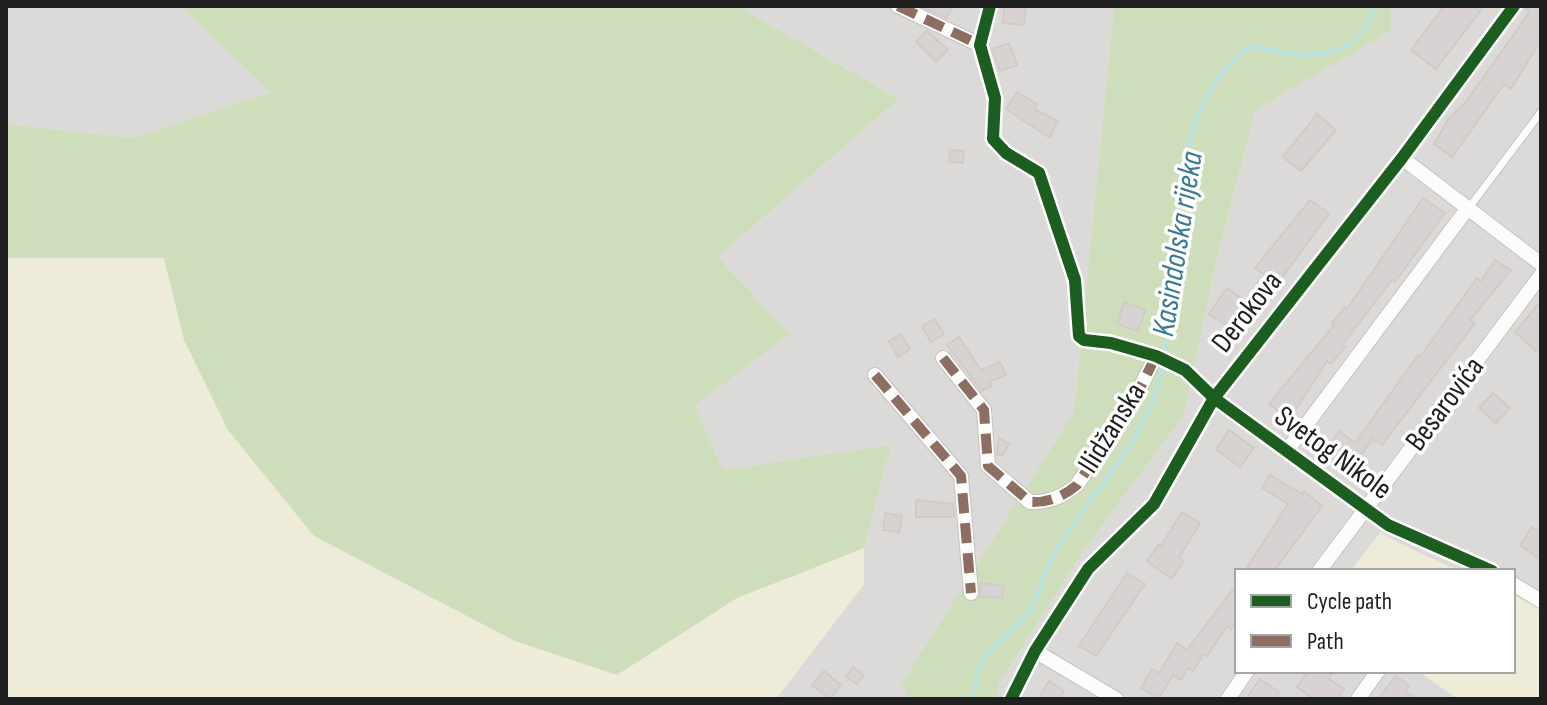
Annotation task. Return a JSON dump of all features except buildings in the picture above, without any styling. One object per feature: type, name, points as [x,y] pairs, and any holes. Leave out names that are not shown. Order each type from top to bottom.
[{"type":"street","points":[[898,6],[980,45],[990,6]]},
{"type":"street","name":"Derokova","points":[[1011,699],[1035,651],[1088,569],[1154,504],[1214,398],[1402,158],[1514,6]]},
{"type":"street","name":"Ilidžanska","points":[[980,45],[995,98],[993,139],[1006,153],[1039,173],[1075,280],[1079,336],[1084,340],[1111,343],[1156,356],[1135,398],[1087,472],[1065,494],[1030,502],[988,466]]},
{"type":"street","points":[[1402,158],[1541,264]]},
{"type":"street","points":[[1286,452],[1467,209]]},
{"type":"street","name":"Besarovića","points":[[1321,569],[1541,275]]},
{"type":"street","name":"Svetog Nikole","points":[[1156,356],[1185,370],[1214,398],[1286,452],[1408,536],[1487,569]]},
{"type":"street","points":[[943,358],[984,410],[988,466],[961,476]]},
{"type":"street","points":[[875,375],[961,476],[971,593]]},
{"type":"street","points":[[1515,585],[1541,601]]},
{"type":"street","points":[[1035,651],[1116,699]]},
{"type":"street","points":[[1228,699],[1246,673]]},
{"type":"street","points":[[1358,699],[1377,673]]},
{"type":"lane","points":[[1467,209],[1541,112]]},
{"type":"shaded area","points":[[6,6],[180,6],[270,92],[134,138],[6,124]]},
{"type":"shaded area","points":[[737,6],[1114,6],[1074,414],[903,682],[909,699],[776,699],[864,584],[864,548],[890,446],[723,470],[695,406],[788,334],[718,257],[899,99]]},
{"type":"shaded area","points":[[1390,6],[1541,6],[1541,699],[996,699],[1000,682],[1086,547],[1184,415],[1214,272],[1255,111],[1390,30]]},
{"type":"shaded area","points":[[164,257],[184,341],[617,675],[737,598],[864,548],[864,584],[776,699],[6,699],[6,258]]},
{"type":"shaded area","points":[[1380,533],[1456,569],[1352,569]]},
{"type":"shaded area","points":[[1515,596],[1541,609],[1541,699],[1458,699],[1421,673],[1515,673]]},
{"type":"green space","points":[[180,6],[737,6],[899,99],[718,257],[789,334],[695,406],[723,470],[891,445],[864,548],[737,598],[617,675],[515,641],[314,536],[228,430],[184,340],[164,258],[6,258],[6,124],[134,138],[270,92]]},
{"type":"green space","points":[[1114,6],[1390,6],[1391,30],[1255,111],[1214,272],[1184,415],[1086,547],[1000,682],[996,699],[909,699],[902,683],[1074,413]]},
{"type":"waterway","name":"Kasindolska rijeka","points":[[973,699],[981,664],[1030,610],[1064,538],[1122,457],[1147,415],[1165,350],[1178,206],[1186,158],[1199,114],[1220,76],[1252,46],[1308,55],[1341,49],[1355,40],[1375,6]]},
{"type":"marked path","points":[[898,6],[980,45]]},
{"type":"marked path","points":[[943,358],[984,410],[988,466],[1030,502],[1037,502],[1055,498],[1077,485],[1135,398],[1156,356]]},
{"type":"marked path","points":[[875,375],[961,476],[971,593]]},
{"type":"cycle path","points":[[990,6],[980,45],[995,98],[993,139],[1006,153],[1039,173],[1075,280],[1079,336],[1084,340],[1111,343],[1156,356],[1185,370],[1214,398],[1388,525],[1487,569]]},
{"type":"cycle path","points":[[1011,699],[1035,651],[1088,569],[1154,504],[1214,398],[1402,158],[1514,6]]}]
